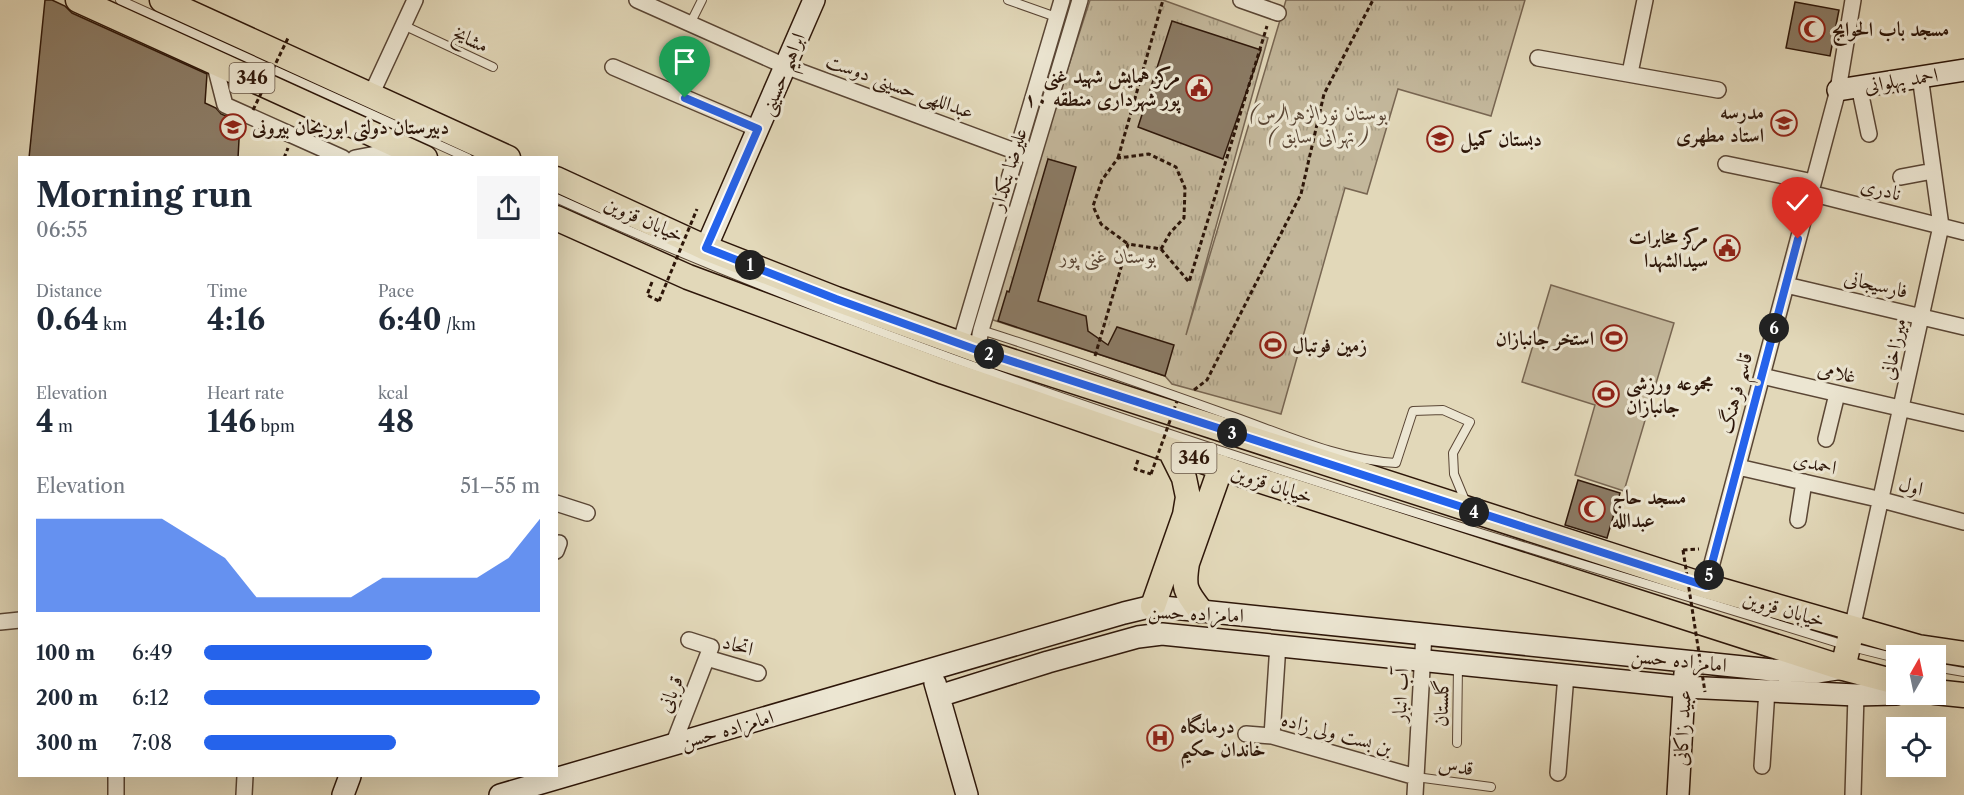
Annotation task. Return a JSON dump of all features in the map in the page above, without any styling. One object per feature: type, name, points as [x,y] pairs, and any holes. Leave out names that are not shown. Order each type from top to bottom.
[{"type":"main road","name":"346","points":[[78,0],[415,153]]},
{"type":"main road","name":"346","points":[[162,0],[504,156]]},
{"type":"main road","name":"ابراهیم حسینی","points":[[706,248],[814,0]]},
{"type":"main road","name":"احمد پهلوانی","points":[[1838,90],[1964,70]]},
{"type":"main road","name":"خیابان قزوین","points":[[558,180],[706,248],[836,299],[973,341],[1470,511],[1706,586],[1848,647],[1886,675]]},
{"type":"main road","name":"خیابان قزوین","points":[[558,219],[699,281],[944,372],[1221,467],[1848,647],[1918,647],[1964,654]]},
{"type":"main road","points":[[1153,606],[1185,515],[1188,497],[1184,478],[1170,450]]},
{"type":"main road","points":[[1200,610],[1187,594],[1184,578],[1186,563],[1221,467]]},
{"type":"main road","name":"امامزاده حسن","points":[[500,795],[1153,606],[1772,670],[1817,672],[1848,647]]},
{"type":"main road","name":"امامزاده حسن","points":[[939,696],[1048,662],[1138,637],[1162,634],[1684,687],[1856,695],[1886,694]]},
{"type":"main road","name":"عبید زاکانی","points":[[1678,795],[1685,661]]},
{"type":"main road","points":[[932,669],[967,795]]},
{"type":"main road","points":[[343,795],[350,777]]},
{"type":"street","points":[[371,95],[415,0]]},
{"type":"street","name":"عبداللهی حسینی دوست","points":[[637,0],[785,66],[1033,157]]},
{"type":"street","name":"علیرضا بنکدار","points":[[973,341],[1017,152],[1062,0]]},
{"type":"street","name":"علیرضا بنکدار","points":[[973,341],[1033,157],[1080,0]]},
{"type":"street","points":[[1241,0],[1275,12]]},
{"type":"street","points":[[1630,73],[1645,0]]},
{"type":"street","name":"قاسم فرهنگ","points":[[1706,586],[1838,90],[1853,0]]},
{"type":"street","points":[[1538,58],[1718,90]]},
{"type":"street","points":[[214,62],[225,105],[339,156]]},
{"type":"street","points":[[613,67],[758,129]]},
{"type":"street","name":"میرزاخانی","points":[[1848,647],[1941,226],[1920,76]]},
{"type":"street","points":[[1859,86],[1869,134]]},
{"type":"street","points":[[379,156],[415,153]]},
{"type":"street","name":"نادری","points":[[1726,164],[1964,232]]},
{"type":"street","points":[[1901,177],[1934,171]]},
{"type":"street","name":"فارسیجانی","points":[[1786,285],[1964,327]]},
{"type":"street","name":"غلامی","points":[[1762,376],[1964,423]]},
{"type":"street","points":[[1826,439],[1837,394]]},
{"type":"street","name":"احمدی","points":[[1738,467],[1882,500]]},
{"type":"street","points":[[1798,520],[1804,482]]},
{"type":"street","name":"اول","points":[[1882,500],[1964,522]]},
{"type":"street","points":[[558,504],[587,513]]},
{"type":"street","points":[[0,622],[18,620]]},
{"type":"street","name":"آب انبار","points":[[1415,795],[1424,633]]},
{"type":"street","points":[[689,640],[711,647],[707,658]]},
{"type":"street","points":[[1272,736],[1278,644]]},
{"type":"street","name":"اتحاد","points":[[707,658],[758,673]]},
{"type":"street","name":"قربانی","points":[[672,745],[707,658]]},
{"type":"street","points":[[1558,773],[1566,675]]},
{"type":"street","points":[[1762,766],[1767,690]]},
{"type":"street","points":[[1853,795],[1856,695]]},
{"type":"street","name":"بن بست ولی زاده","points":[[1246,734],[1272,736],[1416,777]]},
{"type":"street","points":[[116,777],[116,795]]},
{"type":"street","points":[[244,777],[244,795]]},
{"type":"lane","points":[[120,0],[464,156]]},
{"type":"lane","points":[[690,24],[702,0]]},
{"type":"lane","points":[[1008,0],[1056,17]]},
{"type":"lane","name":"مشایخ","points":[[403,25],[493,67]]},
{"type":"lane","points":[[558,199],[664,247],[964,363],[1212,448],[1848,647],[1886,656]]},
{"type":"lane","points":[[973,341],[1092,366],[1180,400],[1322,448],[1370,461],[1396,463],[1413,411],[1443,410],[1470,422],[1453,453],[1454,474],[1470,511]]},
{"type":"lane","name":"گلستان","points":[[1457,743],[1458,664]]},
{"type":"lane","points":[[1946,669],[1964,672]]},
{"type":"lane","name":"قدس","points":[[1416,777],[1491,787]]},
{"type":"path","points":[[1163,0],[1118,158],[1102,180],[1094,206],[1101,225],[1128,244],[1161,249],[1190,282],[1275,12]]},
{"type":"path","points":[[1135,469],[1150,474],[1180,400],[1207,380],[1301,195],[1324,94],[1373,0]]},
{"type":"path","points":[[253,110],[289,36]]},
{"type":"path","points":[[1118,158],[1149,154],[1176,167],[1185,188],[1184,218],[1170,232],[1161,249]]},
{"type":"path","points":[[646,295],[659,301],[697,209]]},
{"type":"path","points":[[1092,366],[1128,244]]},
{"type":"path","points":[[1696,550],[1683,550],[1705,692]]},
{"type":"green space","points":[[1090,0],[1163,0],[1268,38],[1186,335],[1286,0],[1525,0],[1491,116],[1398,89],[1367,194],[1345,188],[1281,414],[1172,384],[1165,376],[987,318]]},
{"type":"green space","name":"مجموعه ورزشی جانبازان","points":[[1551,285],[1674,323],[1624,491],[1575,475],[1595,405],[1522,382]]},
{"type":"building","points":[[45,0],[52,0],[65,6],[72,13],[207,74],[205,103],[216,108],[221,114],[240,122],[238,156],[29,156]]},
{"type":"building","name":"مسجد باب الحوایج","points":[[1795,2],[1839,10],[1830,56],[1786,48]]},
{"type":"building","name":"مرکز همایش شهید غنی پور شهرداری منطقه ۱۰","points":[[1172,21],[1261,50],[1223,159],[1138,127]]},
{"type":"building","points":[[1048,159],[1076,167],[1038,301],[1086,316],[1088,331],[1108,345],[1117,327],[1174,345],[1165,376],[998,321],[1007,291],[1009,292]]},
{"type":"building","name":"مسجد حاج عبدالله","points":[[1578,480],[1620,493],[1607,538],[1565,525]]},
{"type":"place","name":"مسجد باب الحوایج","points":[[1812,29]]},
{"type":"place","name":"مرکز همایش شهید غنی پور شهرداری منطقه ۱۰","points":[[1199,88]]},
{"type":"place","name":"مدرسه استاد مطهری","points":[[1784,123]]},
{"type":"place","name":"دبیرستان دولتی ابوریحان بیرونی","points":[[233,127]]},
{"type":"place","name":"دبستان کمیل","points":[[1440,139]]},
{"type":"place","name":"مرکز مخابرات سیدالشهدا","points":[[1727,248]]},
{"type":"place","name":"استخر جانبازان","points":[[1614,338]]},
{"type":"place","name":"زمین فوتبال","points":[[1273,345]]},
{"type":"place","name":"مجموعه ورزشی جانبازان","points":[[1606,394]]},
{"type":"place","name":"مسجد حاج عبدالله","points":[[1592,509]]},
{"type":"place","name":"درمانگاه خاندان حکیم","points":[[1160,738]]},
{"type":"route","points":[[685,98],[758,129],[706,248],[836,299],[977,350],[1706,586],[1798,239]]},
{"type":"park label","name":"بوستان نورالزهرا(س) ( تهرانی سابق )","points":[[1318,124]]},
{"type":"park label","name":"بوستان غنی پور","points":[[1108,256]]}]
